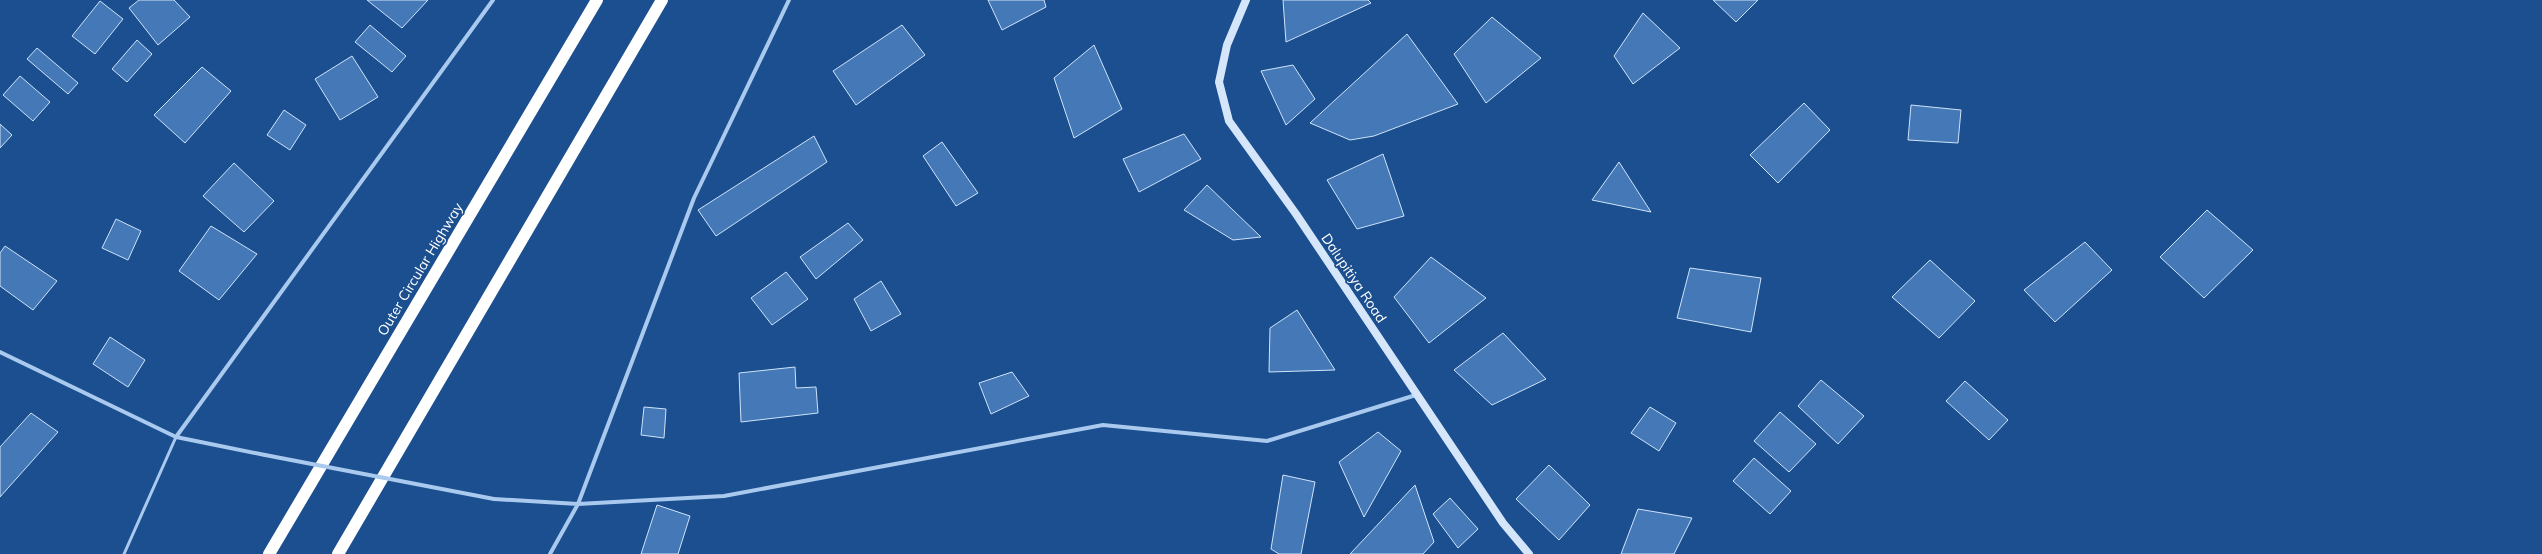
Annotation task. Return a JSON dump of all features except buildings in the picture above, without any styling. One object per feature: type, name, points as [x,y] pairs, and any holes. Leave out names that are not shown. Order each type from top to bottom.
[{"type":"highway","name":"Outer Circular Highway","points":[[269,554],[597,0]]},
{"type":"highway","points":[[338,554],[662,0]]},
{"type":"street","points":[[176,436],[493,0]]},
{"type":"street","points":[[550,554],[578,504],[694,198],[789,0]]},
{"type":"street","name":"Dalupitiya Road","points":[[1246,0],[1227,45],[1219,82],[1228,121],[1296,214],[1503,523],[1529,554]]},
{"type":"street","points":[[0,352],[176,436],[494,500],[578,504],[724,496],[1103,425],[1267,441],[1417,395]]},
{"type":"lane","points":[[124,554],[176,436]]}]
